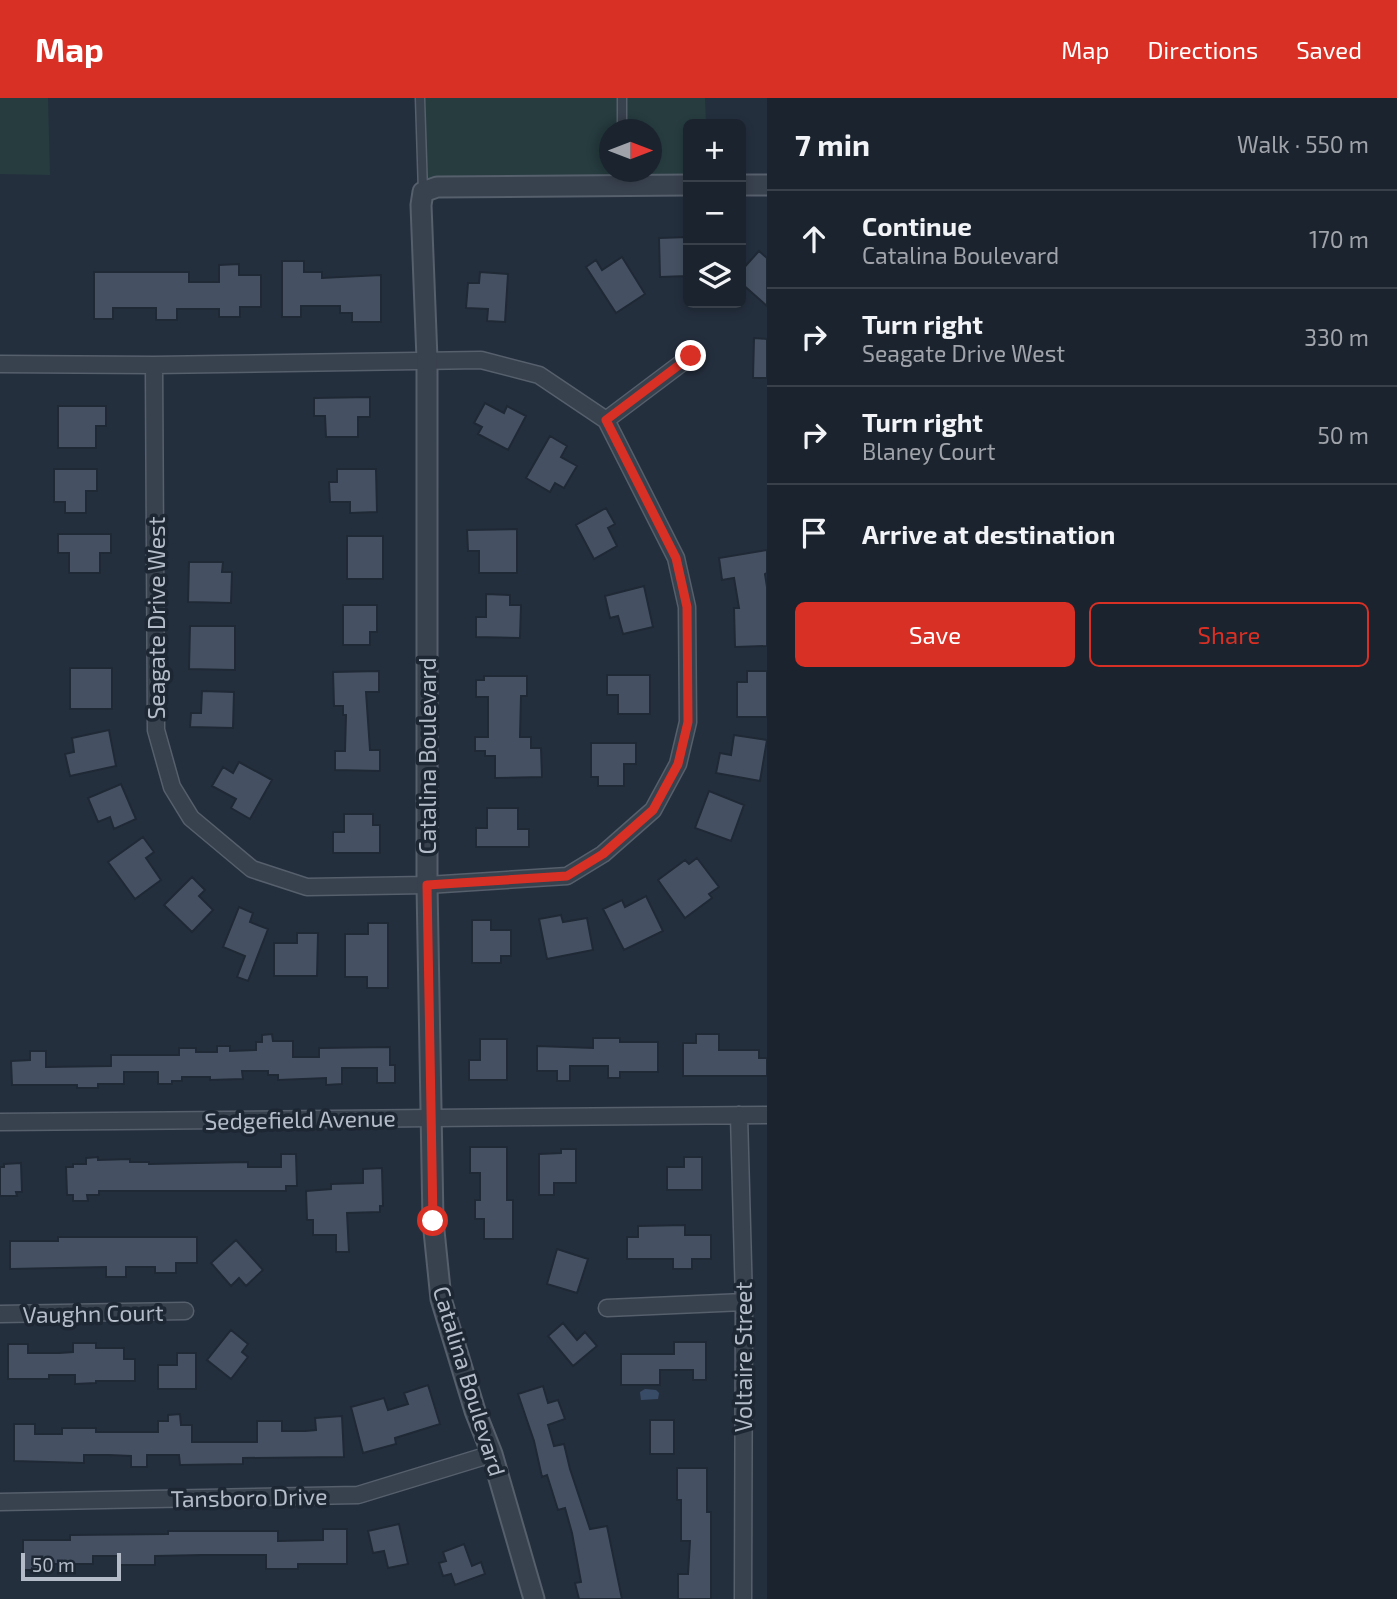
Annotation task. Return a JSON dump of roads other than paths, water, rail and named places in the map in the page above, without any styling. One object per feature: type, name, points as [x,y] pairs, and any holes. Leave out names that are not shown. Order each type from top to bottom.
[{"type":"street","points":[[423,192],[438,187],[599,180]]},
{"type":"street","points":[[656,182],[683,185]]},
{"type":"street","points":[[746,185],[767,185]]},
{"type":"street","name":"Catalina Boulevard","points":[[423,192],[421,205],[427,359],[427,885],[433,1221],[441,1298],[475,1410],[492,1454],[534,1599]]},
{"type":"street","points":[[606,420],[691,356]]},
{"type":"street","name":"Seagate Drive West","points":[[0,364],[154,365],[481,360],[539,376],[606,420],[676,558],[687,607],[688,722],[678,764],[653,810],[603,854],[567,876],[427,885],[307,887],[252,869],[191,818],[172,787],[156,730],[154,365]]},
{"type":"street","name":"Voltaire Street","points":[[739,1115],[744,1302],[743,1599]]},
{"type":"street","name":"Sedgefield Avenue","points":[[0,1122],[767,1115]]},
{"type":"street","points":[[607,1308],[744,1302]]},
{"type":"street","name":"Vaughn Court","points":[[0,1314],[185,1311]]},
{"type":"street","name":"Tansboro Drive","points":[[0,1502],[358,1495],[492,1454]]},
{"type":"lane","points":[[420,98],[423,192]]},
{"type":"lane","points":[[622,98],[622,119]]},
{"type":"water","points":[[645,1389],[656,1390],[659,1393],[658,1399],[641,1400],[640,1392]]}]
